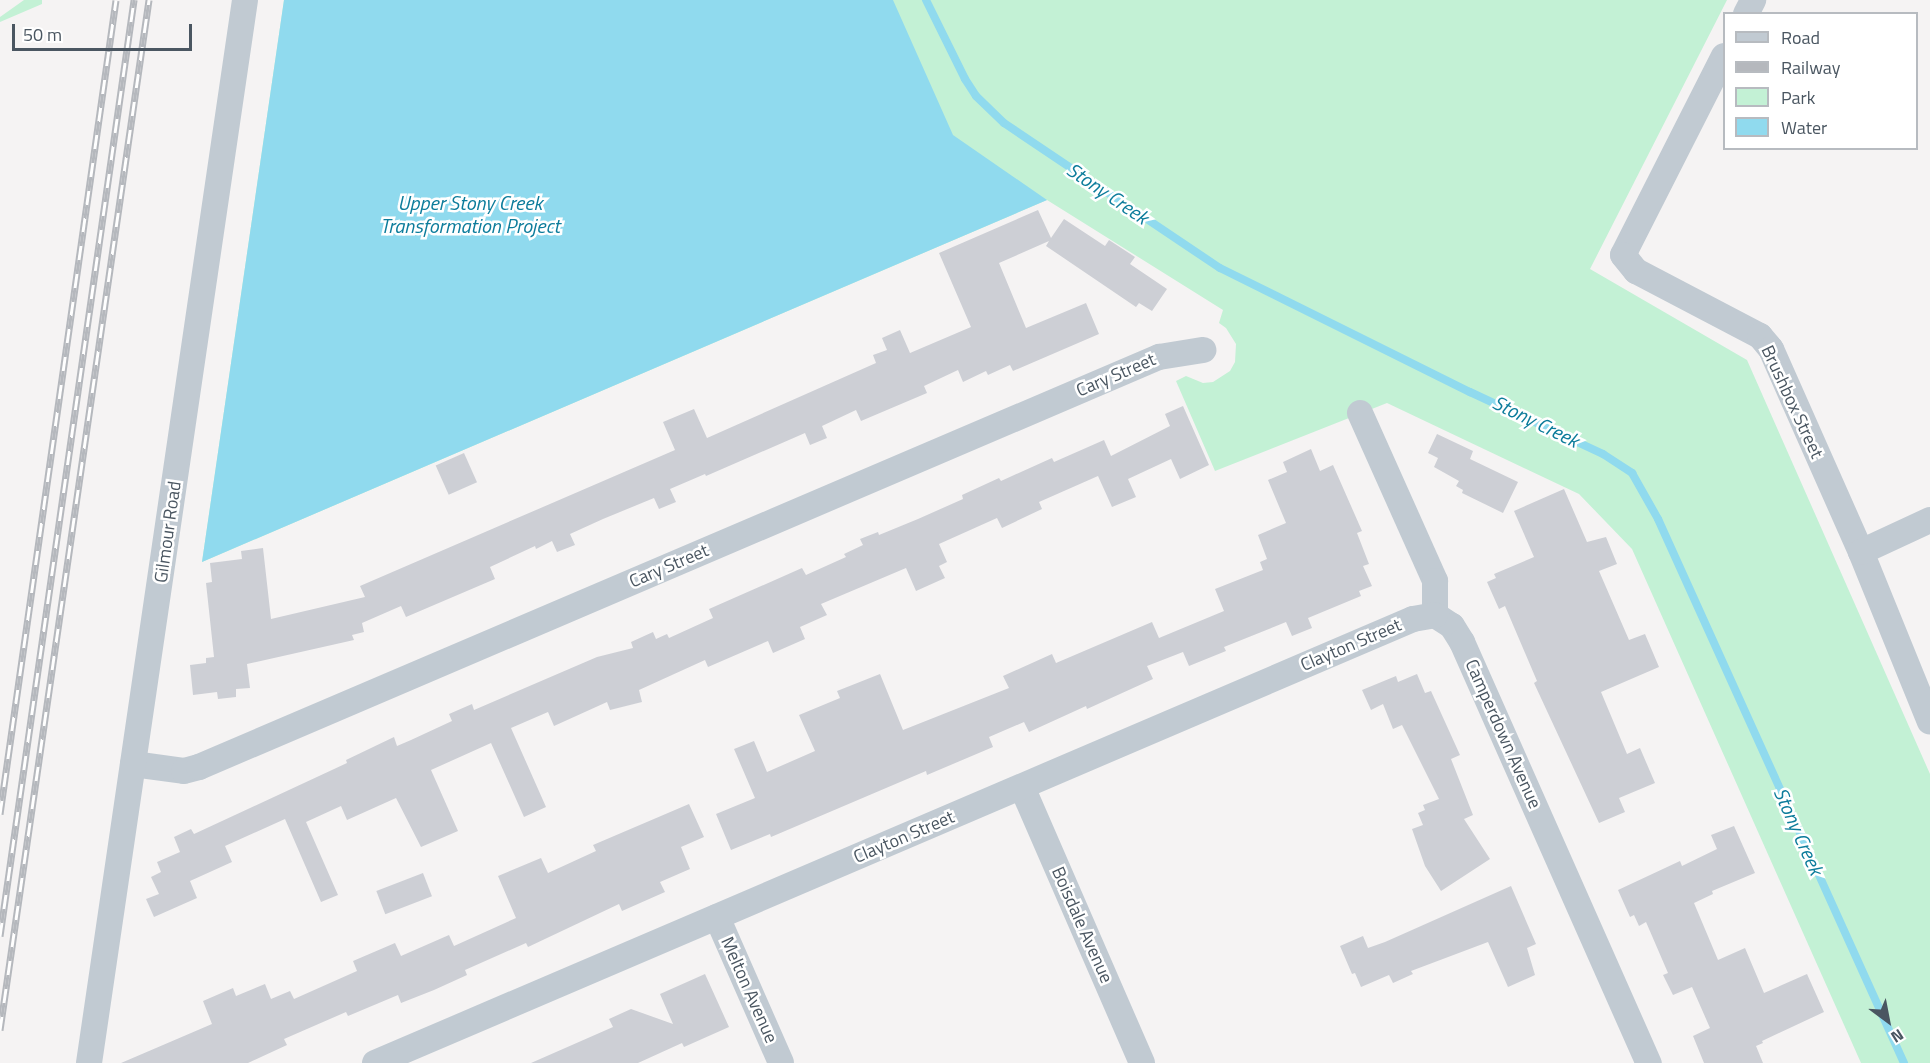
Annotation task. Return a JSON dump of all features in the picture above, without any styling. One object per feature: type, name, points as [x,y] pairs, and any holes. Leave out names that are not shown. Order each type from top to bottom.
[{"type":"street","name":"Gilmour Road","points":[[89,1063],[245,0]]},
{"type":"street","name":"Brushbox Street","points":[[1723,60],[1623,255],[1636,271],[1760,336],[1771,349],[1861,552],[1930,722]]},
{"type":"street","name":"Cary Street","points":[[133,764],[184,771],[199,767],[1159,357],[1203,350]]},
{"type":"street","points":[[1360,413],[1435,581],[1435,615]]},
{"type":"street","points":[[1861,552],[1930,520]]},
{"type":"street","name":"Clayton Street","points":[[375,1063],[417,1055],[717,917],[1413,619],[1435,615]]},
{"type":"street","name":"Camperdown Avenue","points":[[1435,615],[1452,626],[1462,642],[1649,1063]]},
{"type":"street","name":"Boisdale Avenue","points":[[1022,787],[1142,1063]]},
{"type":"street","name":"Melton Avenue","points":[[717,917],[781,1063]]},
{"type":"green space","points":[[24,0],[42,0],[42,4],[0,22],[0,17]]},
{"type":"green space","points":[[284,0],[1727,0],[1590,269],[1747,360],[1930,774],[1930,1063],[1861,1063],[1632,549],[1579,494],[1387,403],[1215,471],[1176,381],[1186,376],[1203,383],[1213,382],[1230,371],[1235,362],[1236,344],[1226,328],[1219,323],[1223,310],[1047,200],[202,562]]},
{"type":"water","name":"Upper Stony Creek Transformation Project","points":[[284,0],[893,0],[953,135],[1047,200],[202,562]]},
{"type":"building","points":[[1038,210],[1051,238],[1064,219],[1105,246],[1109,240],[1135,257],[1130,264],[1167,289],[1152,311],[1139,303],[1136,307],[1046,246],[1049,241],[999,263],[1026,328],[1086,303],[1099,334],[1013,371],[1010,365],[988,375],[986,371],[963,382],[958,370],[924,386],[927,393],[861,421],[856,410],[822,426],[827,438],[810,445],[805,433],[706,476],[705,474],[670,489],[676,502],[659,509],[654,498],[603,519],[570,534],[575,545],[557,552],[552,541],[536,549],[535,546],[490,567],[495,579],[406,617],[401,606],[362,623],[364,632],[352,635],[354,640],[247,664],[250,688],[236,689],[236,697],[218,699],[217,692],[193,695],[190,665],[206,663],[206,658],[214,657],[206,583],[212,582],[210,563],[242,559],[241,551],[263,548],[271,619],[365,597],[360,586],[675,450],[663,422],[694,409],[707,438],[876,363],[873,355],[887,350],[882,338],[900,330],[910,353],[971,327],[939,253]]},
{"type":"building","points":[[1183,406],[1209,465],[1180,479],[1171,459],[1128,479],[1136,497],[1112,507],[1098,476],[1039,502],[1042,509],[1002,528],[997,518],[939,544],[947,562],[939,566],[945,578],[916,591],[906,568],[821,604],[827,615],[800,627],[805,639],[773,653],[768,641],[708,667],[705,660],[639,690],[642,702],[610,710],[607,702],[554,726],[548,712],[511,728],[546,807],[524,817],[491,743],[431,770],[458,831],[421,847],[396,798],[347,820],[341,806],[306,822],[338,895],[321,902],[285,819],[225,846],[232,862],[190,881],[197,898],[154,917],[146,899],[159,894],[151,877],[161,872],[157,862],[180,852],[174,837],[191,829],[194,834],[347,763],[346,760],[394,737],[397,746],[411,740],[452,721],[449,714],[472,704],[474,710],[597,657],[633,648],[631,642],[653,632],[656,639],[667,634],[669,638],[713,618],[709,609],[802,568],[806,575],[846,557],[844,554],[863,545],[860,539],[878,532],[879,535],[918,519],[963,499],[962,495],[999,478],[1001,481],[1052,458],[1054,462],[1104,440],[1111,456],[1170,426],[1165,414]]},
{"type":"building","points":[[1437,434],[1473,451],[1470,459],[1518,482],[1503,513],[1462,493],[1463,490],[1456,486],[1459,481],[1434,467],[1438,458],[1428,453]]},
{"type":"building","points":[[1311,449],[1320,471],[1333,465],[1362,531],[1357,533],[1369,564],[1363,566],[1372,586],[1359,591],[1361,596],[1308,618],[1312,628],[1292,636],[1286,622],[1224,647],[1226,651],[1189,666],[1183,652],[1147,666],[1153,679],[1087,709],[1086,706],[1029,732],[1024,722],[989,737],[993,747],[927,775],[926,771],[771,837],[770,834],[731,850],[716,814],[755,798],[734,749],[754,741],[767,772],[815,751],[799,715],[840,698],[837,691],[880,674],[903,730],[1009,688],[1003,676],[1052,654],[1056,663],[1152,622],[1159,638],[1224,611],[1215,589],[1263,570],[1260,562],[1267,559],[1258,535],[1286,523],[1268,480],[1287,472],[1283,462]]},
{"type":"building","points":[[464,453],[477,482],[449,495],[436,466]]},
{"type":"building","points":[[1564,489],[1587,542],[1606,537],[1617,564],[1599,571],[1629,640],[1645,634],[1659,667],[1601,692],[1627,754],[1640,748],[1655,783],[1619,798],[1625,812],[1599,823],[1534,683],[1537,681],[1505,606],[1499,609],[1487,582],[1496,578],[1494,574],[1534,557],[1514,511]]},
{"type":"building","points":[[1417,674],[1425,693],[1431,691],[1460,755],[1451,759],[1473,815],[1464,819],[1490,859],[1441,891],[1425,866],[1412,829],[1423,825],[1418,813],[1425,810],[1423,805],[1439,799],[1402,725],[1393,729],[1383,704],[1371,710],[1362,690],[1396,676],[1398,682]]},
{"type":"building","points":[[689,804],[704,837],[681,847],[690,869],[660,882],[665,892],[622,911],[619,904],[528,947],[526,943],[465,970],[467,975],[401,1003],[398,995],[348,1016],[346,1012],[284,1039],[287,1045],[248,1063],[121,1063],[212,1024],[203,1001],[233,988],[236,996],[265,984],[271,999],[290,991],[294,999],[357,971],[353,961],[395,943],[401,956],[449,935],[454,946],[516,918],[498,876],[541,858],[548,873],[596,851],[593,845]]},
{"type":"building","points":[[1734,826],[1755,873],[1712,891],[1713,894],[1694,903],[1718,960],[1745,948],[1764,993],[1807,974],[1824,1012],[1756,1046],[1763,1063],[1704,1063],[1693,1036],[1710,1028],[1692,987],[1673,995],[1663,975],[1668,973],[1646,922],[1639,926],[1634,915],[1630,917],[1618,890],[1680,861],[1682,866],[1717,849],[1711,835]]},
{"type":"building","points":[[423,873],[432,896],[385,914],[376,891]]},
{"type":"building","points":[[1511,886],[1536,944],[1527,948],[1535,975],[1508,987],[1488,942],[1411,971],[1413,974],[1393,983],[1389,975],[1361,987],[1355,973],[1352,974],[1340,946],[1363,936],[1368,948]]},
{"type":"building","points":[[705,974],[729,1027],[684,1047],[682,1043],[638,1063],[531,1063],[613,1027],[609,1019],[631,1009],[673,1024],[660,994]]},
{"type":"waterway","name":"Stony Creek","points":[[926,0],[965,79],[976,96],[1004,123],[1220,268],[1470,392],[1603,454],[1632,473],[1658,519],[1904,1063]]},
{"type":"railway","points":[[0,814],[116,0]]},
{"type":"railway","points":[[0,936],[134,0]]},
{"type":"railway","points":[[0,1030],[149,0]]}]
